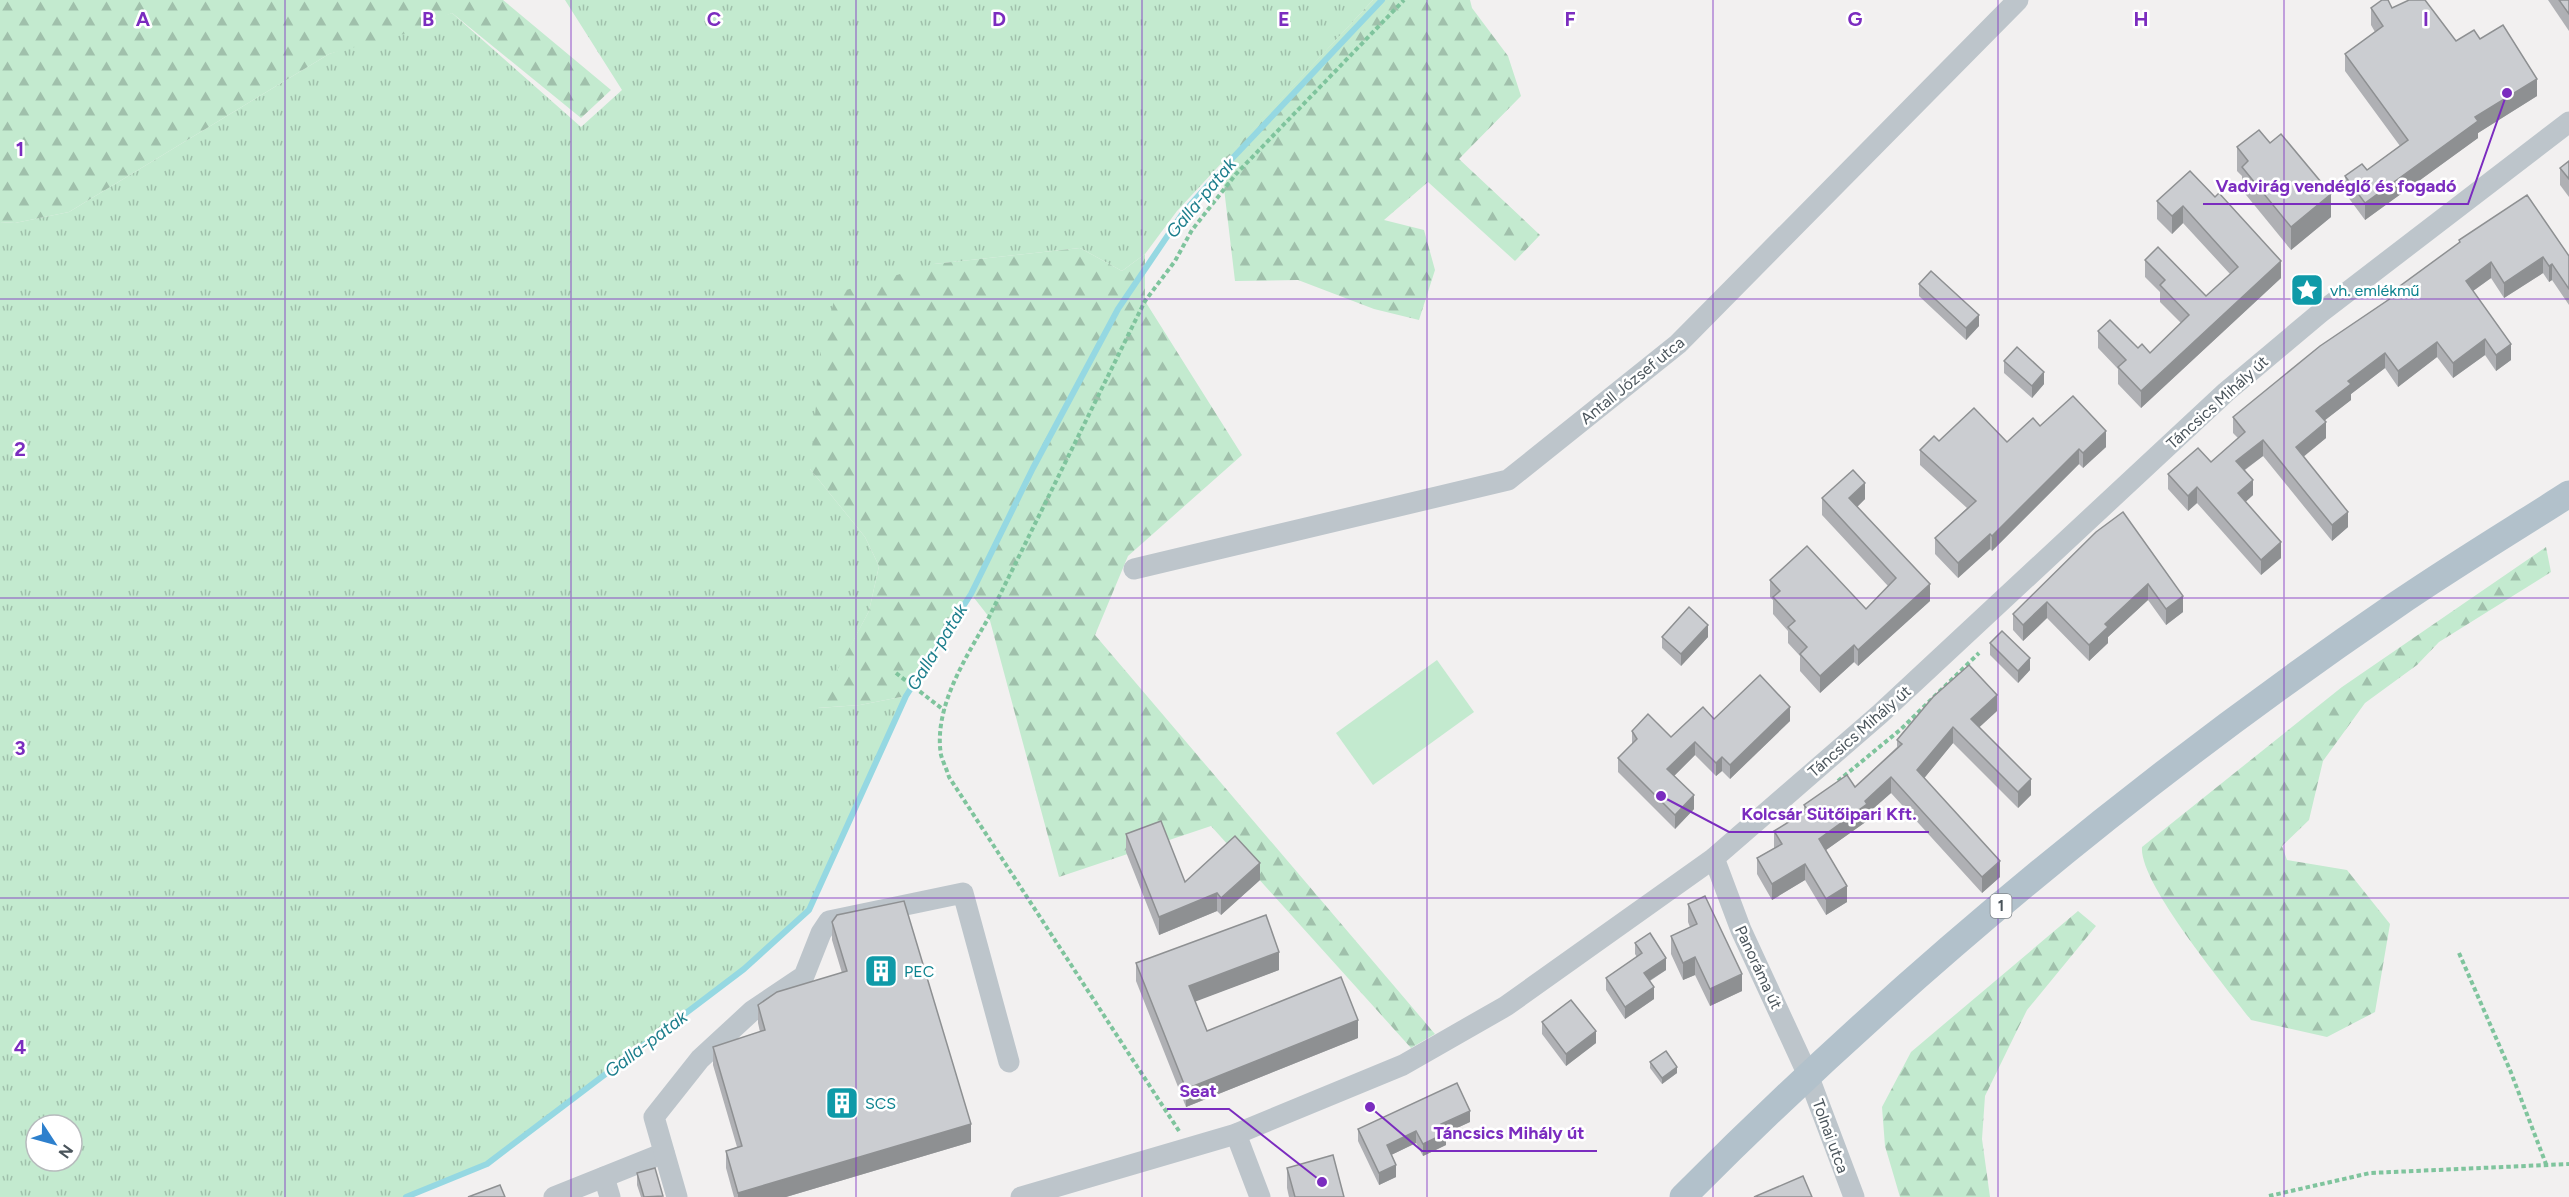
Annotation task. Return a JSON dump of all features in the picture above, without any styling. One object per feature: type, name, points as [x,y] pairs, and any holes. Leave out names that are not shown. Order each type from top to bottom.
[{"type":"main road","name":"1","points":[[1683,1197],[1808,1075],[1941,956],[2076,843],[2201,746],[2396,605],[2569,494]]},
{"type":"street","name":"Antall József utca","points":[[1134,569],[1508,480],[1678,344],[2018,0]]},
{"type":"street","name":"Táncsics Mihály út","points":[[1021,1197],[1236,1134],[1403,1065],[1506,1006],[1714,858],[1880,714],[2226,392],[2330,306],[2569,122]]},
{"type":"street","name":"Panoráma út","points":[[1714,858],[1741,930],[1808,1075]]},
{"type":"street","points":[[677,1197],[654,1117],[700,1059],[752,1011],[804,976],[821,933],[829,921],[963,893],[1009,1062]]},
{"type":"street","name":"Tolnai utca","points":[[1808,1075],[1854,1197]]},
{"type":"street","points":[[1236,1134],[1260,1197]]},
{"type":"street","points":[[554,1197],[664,1153]]},
{"type":"street","points":[[604,1177],[610,1197]]},
{"type":"path","points":[[1190,1149],[949,777],[941,755],[945,711],[970,651],[1145,301],[1175,261],[1192,230],[1241,168],[1404,0]]},
{"type":"path","points":[[896,673],[945,711]]},
{"type":"path","points":[[2459,953],[2510,1070],[2546,1164]]},
{"type":"path","points":[[2269,1196],[2370,1173],[2569,1164]]},
{"type":"green space","points":[[0,0],[503,0],[611,90],[581,118],[452,13],[407,33],[329,54],[69,212],[15,223],[0,222]]},
{"type":"green space","points":[[565,0],[1373,0],[1177,211],[1145,254],[1122,271],[1080,248],[934,264],[810,469],[865,537],[879,566],[869,611],[818,708],[860,705],[906,696],[809,910],[744,969],[487,1164],[406,1197],[0,1197],[0,222],[15,223],[69,212],[329,54],[452,13],[581,127],[622,90]]},
{"type":"green space","points":[[1373,0],[1470,0],[1472,8],[1508,56],[1521,96],[1459,159],[1540,235],[1515,261],[1428,182],[1384,220],[1424,230],[1435,270],[1419,320],[1374,309],[1298,280],[1235,281],[1221,163]]},
{"type":"green space","points":[[1080,248],[1122,271],[1145,254],[1145,301],[1242,455],[1128,556],[1095,635],[1435,1034],[1411,1048],[1211,826],[1059,877],[989,617],[971,594],[906,696],[860,705],[817,708],[869,611],[879,566],[865,537],[810,469],[821,351],[836,293],[934,264]]},
{"type":"green space","points":[[2546,547],[2551,572],[2439,642],[2417,665],[2365,703],[2323,761],[2309,820],[2282,846],[2287,860],[2347,870],[2390,924],[2375,1012],[2327,1037],[2251,1020],[2169,909],[2154,885],[2145,863],[2142,847],[2342,687]]},
{"type":"green space","points":[[1437,660],[1474,712],[1373,785],[1336,733]]},
{"type":"green space","points":[[2078,911],[2096,926],[2027,1010],[1985,1096],[1982,1139],[1990,1197],[1900,1197],[1885,1146],[1882,1107],[1911,1052]]},
{"type":"building","points":[[2382,0],[2388,0],[2392,8],[2409,0],[2425,0],[2456,41],[2474,30],[2480,39],[2503,25],[2537,79],[2475,117],[2478,121],[2365,203],[2345,176],[2362,164],[2367,170],[2408,140],[2345,54],[2383,26],[2371,8]]},
{"type":"building","points":[[2559,0],[2569,0],[2569,14]]},
{"type":"building","points":[[2259,130],[2270,143],[2281,134],[2331,194],[2291,227],[2242,167],[2248,161],[2237,147]]},
{"type":"building","points":[[2569,161],[2569,179],[2560,168]]},
{"type":"building","points":[[2190,171],[2215,197],[2219,193],[2281,261],[2141,391],[2118,367],[2126,360],[2098,331],[2110,320],[2138,348],[2142,344],[2150,353],[2189,315],[2160,285],[2165,280],[2145,260],[2158,247],[2206,296],[2238,267],[2183,206],[2172,216],[2157,201]]},
{"type":"building","points":[[2527,195],[2569,256],[2569,289],[2552,264],[2549,266],[2543,257],[2504,283],[2491,262],[2466,281],[2511,344],[2496,355],[2485,339],[2453,363],[2437,342],[2398,371],[2385,353],[2348,381],[2351,384],[2316,411],[2326,422],[2296,447],[2348,512],[2332,525],[2263,440],[2236,461],[2253,480],[2238,493],[2281,542],[2261,560],[2197,487],[2188,496],[2168,474],[2198,448],[2211,462],[2245,432],[2233,417],[2320,346],[2391,298],[2389,294],[2460,242],[2459,240]]},
{"type":"building","points":[[1931,271],[1979,315],[1966,328],[1919,284]]},
{"type":"building","points":[[2017,347],[2044,372],[2032,386],[2004,361]]},
{"type":"building","points":[[2073,396],[2106,431],[2083,453],[2079,449],[1992,536],[1990,534],[1958,563],[1935,538],[1976,501],[1920,450],[1934,436],[1939,441],[1974,408],[2007,442],[2033,418],[2040,426]]},
{"type":"building","points":[[1853,470],[1865,483],[1849,498],[1930,584],[1858,650],[1854,645],[1820,676],[1800,654],[1807,647],[1788,627],[1795,621],[1773,597],[1780,591],[1770,580],[1807,546],[1866,609],[1896,578],[1822,498]]},
{"type":"building","points":[[2123,512],[2183,596],[2166,609],[2148,584],[2105,624],[2108,627],[2089,645],[2047,602],[2023,625],[2013,614],[2096,532]]},
{"type":"building","points":[[1689,607],[1708,625],[1681,654],[1662,637]]},
{"type":"building","points":[[2002,631],[2030,658],[2018,671],[1990,643]]},
{"type":"building","points":[[1969,665],[1997,695],[1971,719],[2031,779],[2018,792],[1953,727],[1917,770],[2000,861],[1982,877],[1891,777],[1865,801],[1867,804],[1819,839],[1847,886],[1826,899],[1805,864],[1772,884],[1757,858],[1782,844],[1774,831],[1808,810],[1804,805],[1847,775],[1855,787],[1902,744],[1897,740],[1933,697]]},
{"type":"building","points":[[1760,675],[1790,707],[1730,765],[1722,757],[1716,763],[1695,742],[1667,769],[1694,795],[1675,815],[1618,758],[1637,739],[1632,731],[1648,714],[1671,737],[1703,707],[1714,719]]},
{"type":"building","points":[[1161,821],[1185,882],[1235,836],[1260,863],[1221,898],[1217,893],[1159,917],[1126,834]]},
{"type":"building","points":[[1705,896],[1742,974],[1710,989],[1695,957],[1683,963],[1671,936],[1697,924],[1688,904]]},
{"type":"building","name":"SCS","points":[[904,901],[971,1124],[738,1193],[726,1151],[742,1146],[713,1047],[765,1030],[758,1005],[777,992],[847,971],[832,922],[837,915]]},
{"type":"building","points":[[1266,915],[1279,952],[1189,986],[1207,1031],[1341,977],[1358,1020],[1186,1089],[1136,963]]},
{"type":"building","points":[[1650,933],[1666,958],[1644,973],[1654,987],[1625,1007],[1606,978],[1642,953],[1635,943]]},
{"type":"building","points":[[1571,1000],[1596,1031],[1566,1054],[1542,1022]]},
{"type":"building","points":[[1666,1051],[1677,1067],[1662,1078],[1650,1062]]},
{"type":"building","points":[[1457,1083],[1470,1111],[1441,1124],[1446,1133],[1423,1144],[1416,1131],[1387,1145],[1396,1165],[1379,1173],[1358,1129]]},
{"type":"building","points":[[1333,1155],[1344,1197],[1295,1197],[1287,1168]]},
{"type":"building","points":[[655,1168],[663,1196],[644,1197],[637,1173]]},
{"type":"building","points":[[1803,1176],[1812,1197],[1754,1197]]},
{"type":"building","points":[[500,1185],[505,1197],[468,1197]]},
{"type":"waterway","name":"Galla-patak","points":[[406,1197],[487,1164],[744,969],[809,910],[906,696],[971,594],[1033,468],[1118,309],[1183,213],[1382,0]]},
{"type":"place","name":"Vadvirág vendéglő és fogadó","points":[[2507,93]]},
{"type":"place","name":"vh. emlékmű","points":[[2307,290]]},
{"type":"place","name":"Kolcsár Sütőipari Kft.","points":[[1661,796]]},
{"type":"place","name":"PEC","points":[[881,971]]},
{"type":"place","name":"SCS","points":[[842,1103]]},
{"type":"place","name":"Táncsics Mihály út","points":[[1370,1107]]},
{"type":"place","name":"Seat","points":[[1322,1182]]}]
